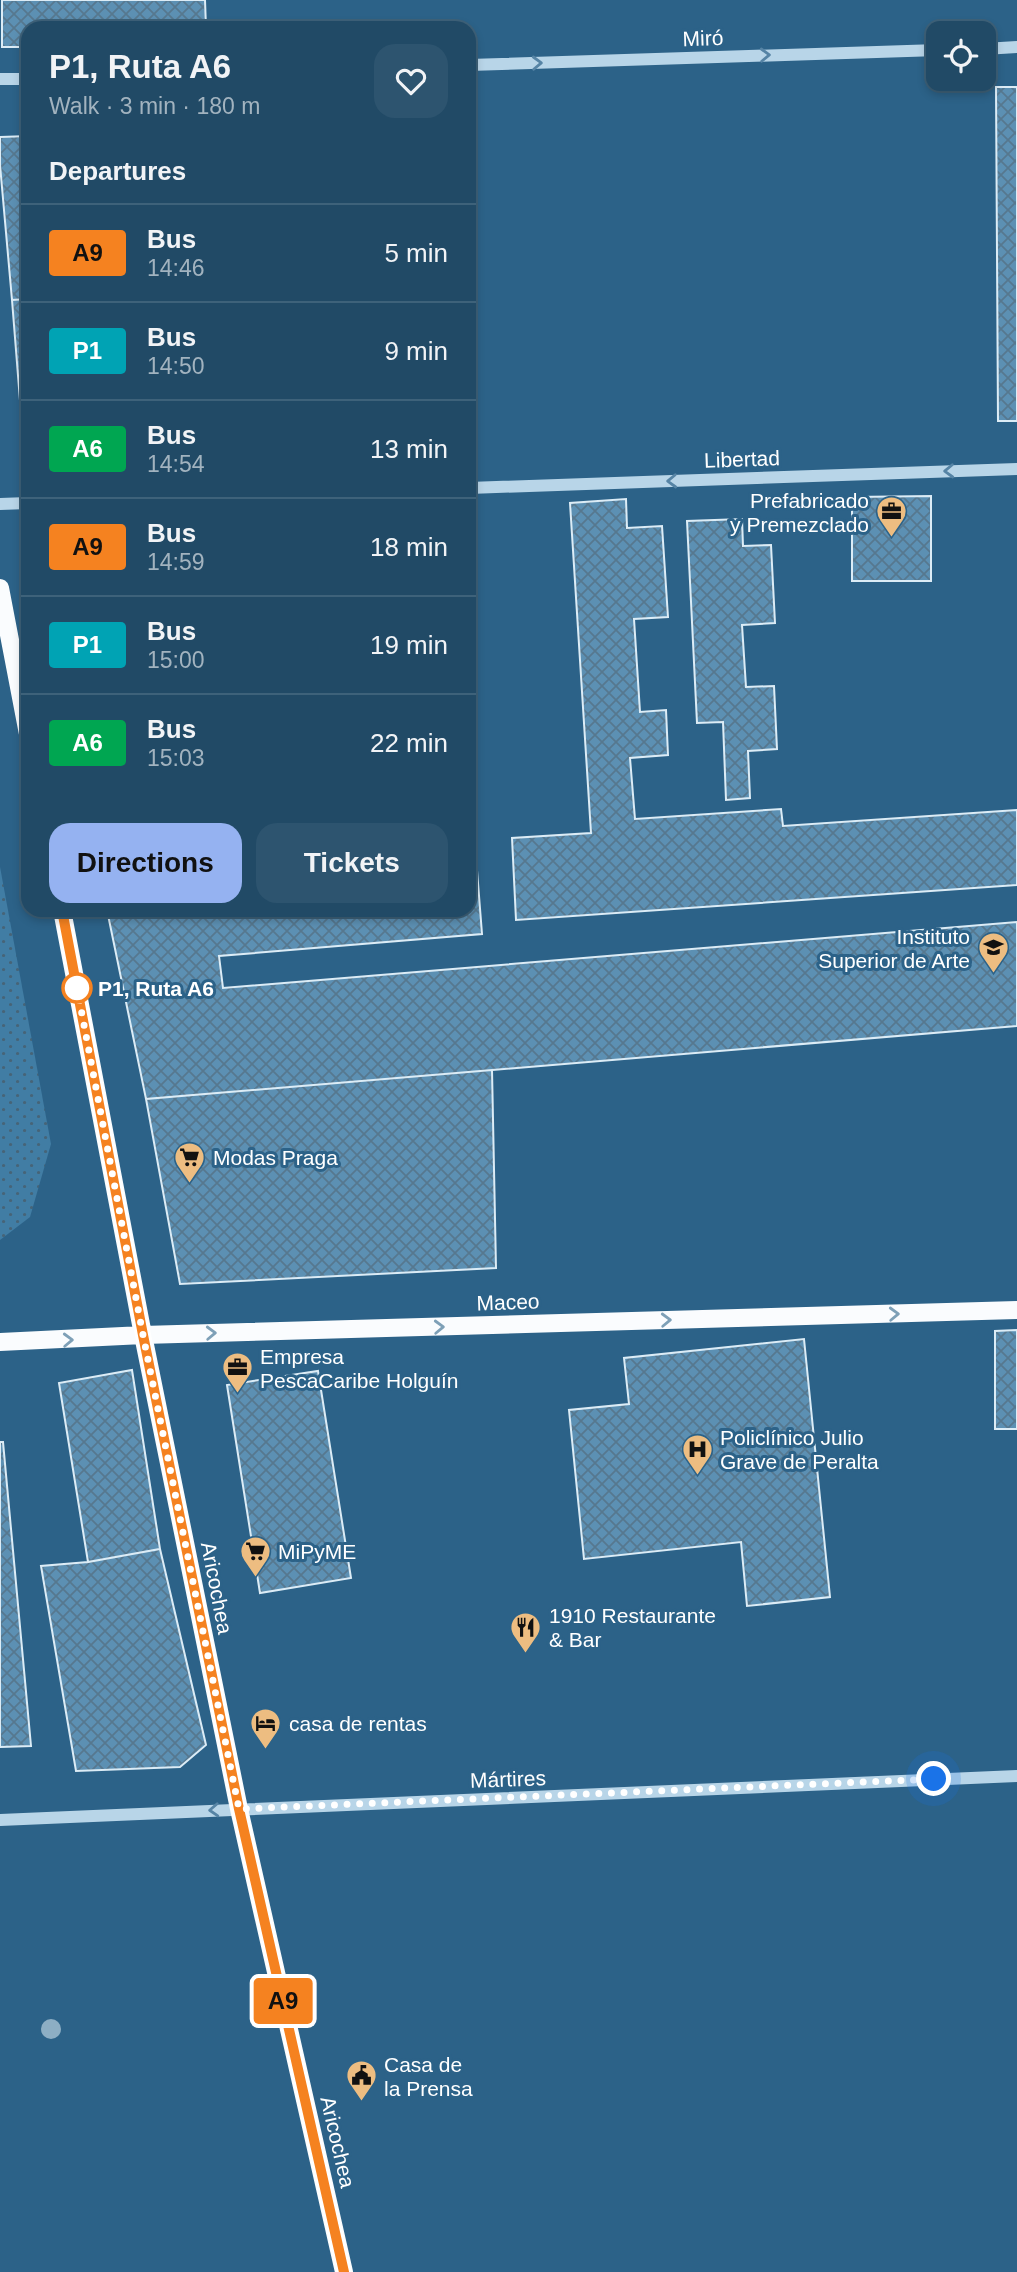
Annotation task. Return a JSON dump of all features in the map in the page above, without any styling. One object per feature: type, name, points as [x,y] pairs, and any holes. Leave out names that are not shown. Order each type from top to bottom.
[{"type":"main road","points":[[0,588],[21,698]]},
{"type":"main road","name":"Aricochea","points":[[63,917],[143,1335],[239,1809],[344,2272]]},
{"type":"main road","name":"Maceo","points":[[0,1342],[143,1335],[1017,1311]]},
{"type":"street","points":[[996,48],[1017,47]]},
{"type":"street","name":"Miró","points":[[476,65],[926,50]]},
{"type":"street","points":[[0,79],[21,79]]},
{"type":"street","name":"Libertad","points":[[476,488],[1017,469]]},
{"type":"street","points":[[0,504],[21,503]]},
{"type":"street","name":"Mártires","points":[[0,1820],[1017,1776]]},
{"type":"shaded area","points":[[0,867],[51,1144],[30,1217],[0,1240]]},
{"type":"building","points":[[2,0],[205,0],[206,21],[21,21],[21,47],[2,47]]},
{"type":"building","points":[[996,87],[1017,87],[1017,421],[998,421]]},
{"type":"building","points":[[21,136],[21,299],[12,300],[0,137]]},
{"type":"building","points":[[21,299],[21,413],[12,300]]},
{"type":"building","name":"Prefabricado y Premezclado","points":[[931,496],[931,581],[852,581],[852,497]]},
{"type":"building","points":[[626,499],[627,528],[662,526],[668,617],[634,619],[640,712],[666,710],[668,755],[630,758],[635,819],[781,809],[783,826],[1017,810],[1017,885],[516,920],[512,838],[591,833],[570,503]]},
{"type":"building","points":[[742,519],[743,546],[771,545],[775,623],[742,625],[746,687],[774,686],[777,749],[748,751],[750,798],[726,800],[723,722],[697,723],[687,521]]},
{"type":"building","points":[[476,857],[482,934],[219,956],[223,988],[1017,922],[1017,1026],[146,1099],[108,917],[476,917]]},
{"type":"building","points":[[492,1070],[496,1268],[180,1284],[146,1099]]},
{"type":"building","points":[[1017,1330],[1017,1429],[995,1429],[995,1331]]},
{"type":"building","name":"Policlínico Julio Grave de Peralta","points":[[804,1339],[830,1597],[747,1606],[741,1542],[584,1559],[569,1410],[629,1404],[624,1358]]},
{"type":"building","points":[[132,1370],[160,1549],[88,1562],[59,1383]]},
{"type":"building","points":[[318,1371],[351,1578],[260,1593],[227,1385]]},
{"type":"building","points":[[0,1442],[3,1442],[31,1746],[0,1747]]},
{"type":"building","points":[[160,1549],[206,1745],[180,1767],[76,1771],[41,1566],[88,1562]]},
{"type":"bus line","name":"A9","points":[[63,917],[143,1335],[239,1809],[344,2272]]},
{"type":"place","name":"Prefabricado y Premezclado","points":[[892,539]]},
{"type":"place","name":"Instituto Superior de Arte","points":[[993,975]]},
{"type":"place","name":"P1, Ruta A6","points":[[77,988]]},
{"type":"place","name":"Modas Praga","points":[[190,1184]]},
{"type":"place","name":"Empresa PescaCaribe Holguín","points":[[237,1395]]},
{"type":"place","name":"Policlínico Julio Grave de Peralta","points":[[697,1476]]},
{"type":"place","name":"MiPyME","points":[[255,1578]]},
{"type":"place","name":"1910 Restaurante & Bar","points":[[526,1654]]},
{"type":"place","name":"casa de rentas","points":[[266,1750]]},
{"type":"place","name":"Casa de la Prensa","points":[[361,2103]]},
{"type":"route","points":[[77,988],[143,1335],[239,1809],[934,1779]]}]
